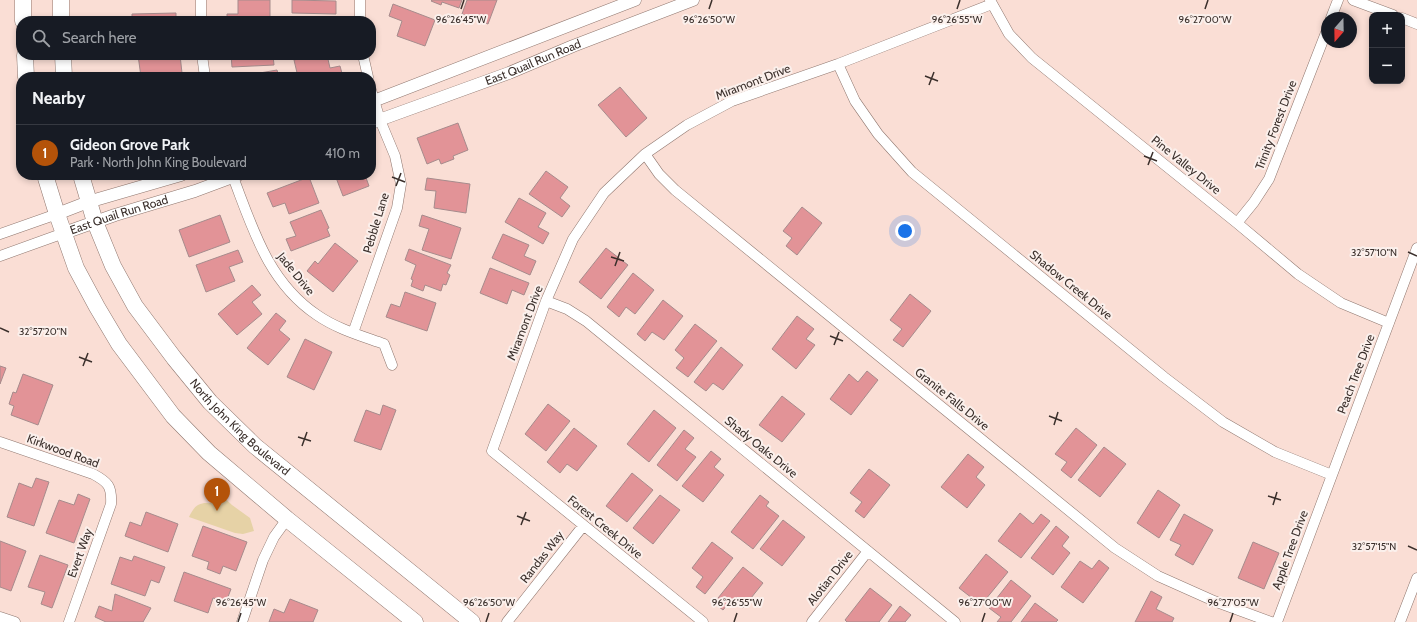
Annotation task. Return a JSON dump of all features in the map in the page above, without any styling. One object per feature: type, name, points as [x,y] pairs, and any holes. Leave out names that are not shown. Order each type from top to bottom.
[{"type":"main road","points":[[23,0],[23,16]]},
{"type":"main road","points":[[61,0],[61,16]]},
{"type":"main road","points":[[25,60],[26,72]]},
{"type":"main road","points":[[62,60],[64,72]]},
{"type":"main road","points":[[47,180],[76,268],[118,344],[173,416],[209,453],[287,519],[415,622]]},
{"type":"main road","name":"North John King Boulevard","points":[[83,180],[88,202],[113,266],[135,306],[174,358],[210,402],[255,446],[472,622]]},
{"type":"street","points":[[201,0],[201,16]]},
{"type":"street","points":[[360,0],[360,16]]},
{"type":"street","name":"East Quail Run Road","points":[[376,96],[634,0]]},
{"type":"street","name":"East Quail Run Road","points":[[376,121],[509,73],[573,46],[694,0]]},
{"type":"street","points":[[1333,12],[1338,0]]},
{"type":"street","points":[[1353,0],[1385,12]]},
{"type":"street","name":"Miramont Drive","points":[[492,451],[546,301],[574,240],[604,193],[645,154],[686,125],[732,101],[838,64],[991,2]]},
{"type":"street","name":"Pine Valley Drive","points":[[991,2],[1009,34],[1032,58],[1298,274],[1341,303],[1389,323]]},
{"type":"street","points":[[1405,19],[1417,24]]},
{"type":"street","name":"Trinity Forest Drive","points":[[1237,223],[1254,202],[1269,179],[1321,45]]},
{"type":"street","points":[[203,60],[205,72]]},
{"type":"street","points":[[364,60],[367,72]]},
{"type":"street","name":"Shadow Creek Drive","points":[[838,64],[855,101],[878,134],[912,172],[1164,377],[1223,422],[1275,452],[1332,475]]},
{"type":"street","name":"Pebble Lane","points":[[353,332],[397,208],[401,184],[395,156],[376,121]]},
{"type":"street","name":"Granite Falls Drive","points":[[645,154],[658,174],[675,190],[1115,548],[1158,576],[1214,601],[1271,622]]},
{"type":"street","name":"East Quail Run Road","points":[[0,234],[88,202],[164,180]]},
{"type":"street","name":"East Quail Run Road","points":[[0,256],[95,222],[195,191],[225,180]]},
{"type":"street","name":"Jade Drive","points":[[237,180],[258,243],[272,268],[297,300],[318,316],[341,328],[384,344],[392,365]]},
{"type":"street","name":"Peach Tree Drive","points":[[1318,510],[1417,248]]},
{"type":"street","name":"Shady Oaks Drive","points":[[546,301],[567,309],[586,321],[955,622]]},
{"type":"street","name":"Kirkwood Road","points":[[0,442],[93,474],[106,481],[112,492]]},
{"type":"street","name":"Forest Creek Drive","points":[[492,451],[703,622]]},
{"type":"street","name":"Evert Way","points":[[69,622],[111,504],[112,492]]},
{"type":"street","name":"Apple Tree Drive","points":[[1277,622],[1318,510]]},
{"type":"street","points":[[242,622],[263,560],[274,537],[287,519]]},
{"type":"street","name":"Randas Way","points":[[507,622],[583,526]]},
{"type":"street","name":"Alotian Drive","points":[[812,622],[868,551]]},
{"type":"street","points":[[1400,622],[1417,578]]},
{"type":"street","points":[[0,617],[15,622]]},
{"type":"shaded area","points":[[219,493],[250,518],[254,531],[243,534],[235,533],[189,517],[197,506],[202,503],[211,503]]},
{"type":"building","points":[[238,0],[270,0],[270,16],[227,16],[227,14],[238,14]]},
{"type":"building","points":[[292,0],[336,1],[336,14],[292,13]]},
{"type":"building","points":[[462,0],[459,8],[442,2],[441,5],[431,1]]},
{"type":"building","points":[[467,0],[497,0],[488,24],[462,14]]},
{"type":"building","points":[[393,4],[435,20],[425,46],[397,36],[402,21],[389,16]]},
{"type":"building","points":[[176,13],[176,16],[132,16],[132,14]]},
{"type":"building","points":[[139,60],[181,60],[182,72],[140,72]]},
{"type":"building","points":[[231,60],[274,60],[274,65],[232,67]]},
{"type":"building","points":[[294,60],[328,60],[330,68],[340,66],[342,72],[297,72]]},
{"type":"building","points":[[277,70],[278,72],[266,72]]},
{"type":"building","points":[[620,87],[647,118],[626,137],[598,105]]},
{"type":"building","points":[[458,123],[468,150],[453,156],[454,159],[441,164],[439,159],[427,164],[417,138]]},
{"type":"building","points":[[546,171],[568,187],[560,198],[570,206],[562,217],[529,194]]},
{"type":"building","points":[[427,178],[470,184],[466,213],[434,208],[436,191],[425,190]]},
{"type":"building","points":[[301,180],[310,180],[319,203],[289,214],[285,203],[273,207],[267,193]]},
{"type":"building","points":[[337,180],[367,180],[369,186],[343,196]]},
{"type":"building","points":[[519,198],[546,213],[538,227],[549,233],[543,244],[505,222]]},
{"type":"building","points":[[802,207],[822,223],[797,255],[786,246],[792,238],[783,231]]},
{"type":"building","points":[[321,210],[329,228],[327,229],[330,236],[291,251],[286,239],[296,236],[290,222]]},
{"type":"building","points":[[220,215],[230,242],[189,257],[179,230]]},
{"type":"building","points":[[422,215],[461,228],[451,259],[422,250],[429,229],[419,226]]},
{"type":"building","points":[[503,234],[529,245],[524,256],[536,261],[530,275],[492,258]]},
{"type":"building","points":[[335,243],[358,261],[333,292],[307,271],[315,261],[318,264]]},
{"type":"building","points":[[606,248],[628,265],[601,299],[579,282]]},
{"type":"building","points":[[409,249],[451,265],[447,273],[450,275],[446,285],[443,284],[441,291],[425,285],[423,291],[411,286],[413,280],[411,279],[416,265],[405,260]]},
{"type":"building","points":[[238,250],[243,262],[229,267],[235,281],[206,292],[196,265]]},
{"type":"building","points":[[490,268],[529,283],[524,295],[512,290],[507,304],[480,293]]},
{"type":"building","points":[[633,273],[654,290],[635,314],[626,307],[619,317],[607,307]]},
{"type":"building","points":[[252,285],[261,295],[252,302],[262,314],[237,335],[218,314]]},
{"type":"building","points":[[405,292],[436,303],[427,331],[386,317],[391,304],[400,307]]},
{"type":"building","points":[[910,294],[931,311],[903,347],[893,340],[902,329],[890,320]]},
{"type":"building","points":[[663,300],[683,316],[664,340],[652,332],[645,341],[637,334]]},
{"type":"building","points":[[276,313],[286,321],[279,330],[290,339],[268,365],[247,348]]},
{"type":"building","points":[[797,316],[814,329],[806,339],[815,345],[796,369],[772,349]]},
{"type":"building","points":[[695,324],[717,341],[688,377],[676,368],[684,358],[675,350]]},
{"type":"building","points":[[305,339],[332,352],[314,390],[287,377]]},
{"type":"building","points":[[721,347],[743,365],[723,390],[713,383],[706,391],[694,382]]},
{"type":"building","points":[[0,366],[6,368],[0,384]]},
{"type":"building","points":[[867,371],[878,380],[851,415],[830,399],[849,374],[858,382]]},
{"type":"building","points":[[23,374],[53,385],[38,425],[11,415],[14,406],[9,404],[13,392],[16,393]]},
{"type":"building","points":[[782,396],[805,414],[782,442],[759,425]]},
{"type":"building","points":[[548,404],[570,421],[546,451],[525,434]]},
{"type":"building","points":[[383,405],[396,410],[381,450],[354,441],[366,410],[380,415]]},
{"type":"building","points":[[654,410],[676,428],[649,462],[627,444]]},
{"type":"building","points":[[574,428],[597,446],[577,471],[567,464],[560,473],[547,462]]},
{"type":"building","points":[[1076,428],[1097,445],[1071,478],[1061,470],[1067,462],[1055,454]]},
{"type":"building","points":[[684,430],[694,438],[685,449],[696,457],[677,481],[657,465]]},
{"type":"building","points":[[1104,447],[1126,464],[1100,497],[1078,480]]},
{"type":"building","points":[[711,451],[721,459],[714,467],[724,475],[703,502],[682,486]]},
{"type":"building","points":[[968,454],[984,467],[976,477],[985,485],[967,508],[941,487]]},
{"type":"building","points":[[869,469],[890,485],[864,518],[855,511],[862,502],[850,493]]},
{"type":"building","points":[[632,473],[653,490],[627,522],[606,506]]},
{"type":"building","points":[[36,478],[49,482],[34,526],[7,517],[19,483],[32,488]]},
{"type":"building","points":[[1158,490],[1180,505],[1159,538],[1137,523]]},
{"type":"building","points":[[78,494],[90,499],[74,543],[46,533],[59,500],[74,505]]},
{"type":"building","points":[[660,495],[680,510],[653,544],[633,528]]},
{"type":"building","points":[[760,495],[769,502],[766,506],[779,516],[753,549],[731,532]]},
{"type":"building","points":[[146,512],[178,524],[168,552],[125,536],[130,522],[141,526]]},
{"type":"building","points":[[1020,513],[1033,524],[1041,514],[1050,521],[1021,558],[998,541]]},
{"type":"building","points":[[1184,514],[1213,530],[1193,565],[1175,555],[1181,545],[1170,540]]},
{"type":"building","points":[[783,520],[805,537],[782,566],[760,549]]},
{"type":"building","points":[[203,526],[247,542],[236,571],[223,566],[220,574],[207,569],[209,562],[192,556]]},
{"type":"building","points":[[1056,526],[1069,537],[1062,546],[1070,553],[1053,575],[1031,558]]},
{"type":"building","points":[[0,541],[26,551],[11,591],[0,587]]},
{"type":"building","points":[[712,542],[733,558],[705,594],[696,587],[703,577],[692,568]]},
{"type":"building","points":[[1253,542],[1279,553],[1264,589],[1238,578]]},
{"type":"building","points":[[986,554],[1008,572],[981,605],[959,588]]},
{"type":"building","points":[[40,555],[68,565],[52,608],[41,604],[45,592],[28,587]]},
{"type":"building","points":[[134,556],[165,567],[159,583],[151,580],[145,596],[111,584],[120,557],[132,561]]},
{"type":"building","points":[[1099,560],[1109,568],[1083,603],[1061,587],[1080,561],[1092,569]]},
{"type":"building","points":[[743,567],[763,583],[743,608],[732,599],[723,610],[714,603]]},
{"type":"building","points":[[184,572],[231,589],[226,602],[213,598],[208,613],[174,601]]},
{"type":"building","points":[[1011,580],[1031,596],[1011,622],[997,622],[1001,617],[989,608]]},
{"type":"building","points":[[870,588],[892,605],[879,622],[847,622],[845,620]]},
{"type":"building","points":[[1151,591],[1162,597],[1156,609],[1174,618],[1172,622],[1135,622]]},
{"type":"building","points":[[115,594],[151,608],[143,622],[106,622],[95,617],[99,606],[112,611]]},
{"type":"building","points":[[290,599],[318,610],[313,622],[269,622],[274,609],[284,613]]},
{"type":"building","points":[[1035,603],[1058,620],[1056,622],[1021,622]]},
{"type":"building","points":[[900,606],[911,615],[905,622],[888,622]]},
{"type":"place","name":"Gideon Grove Park","points":[[217,511]]}]
